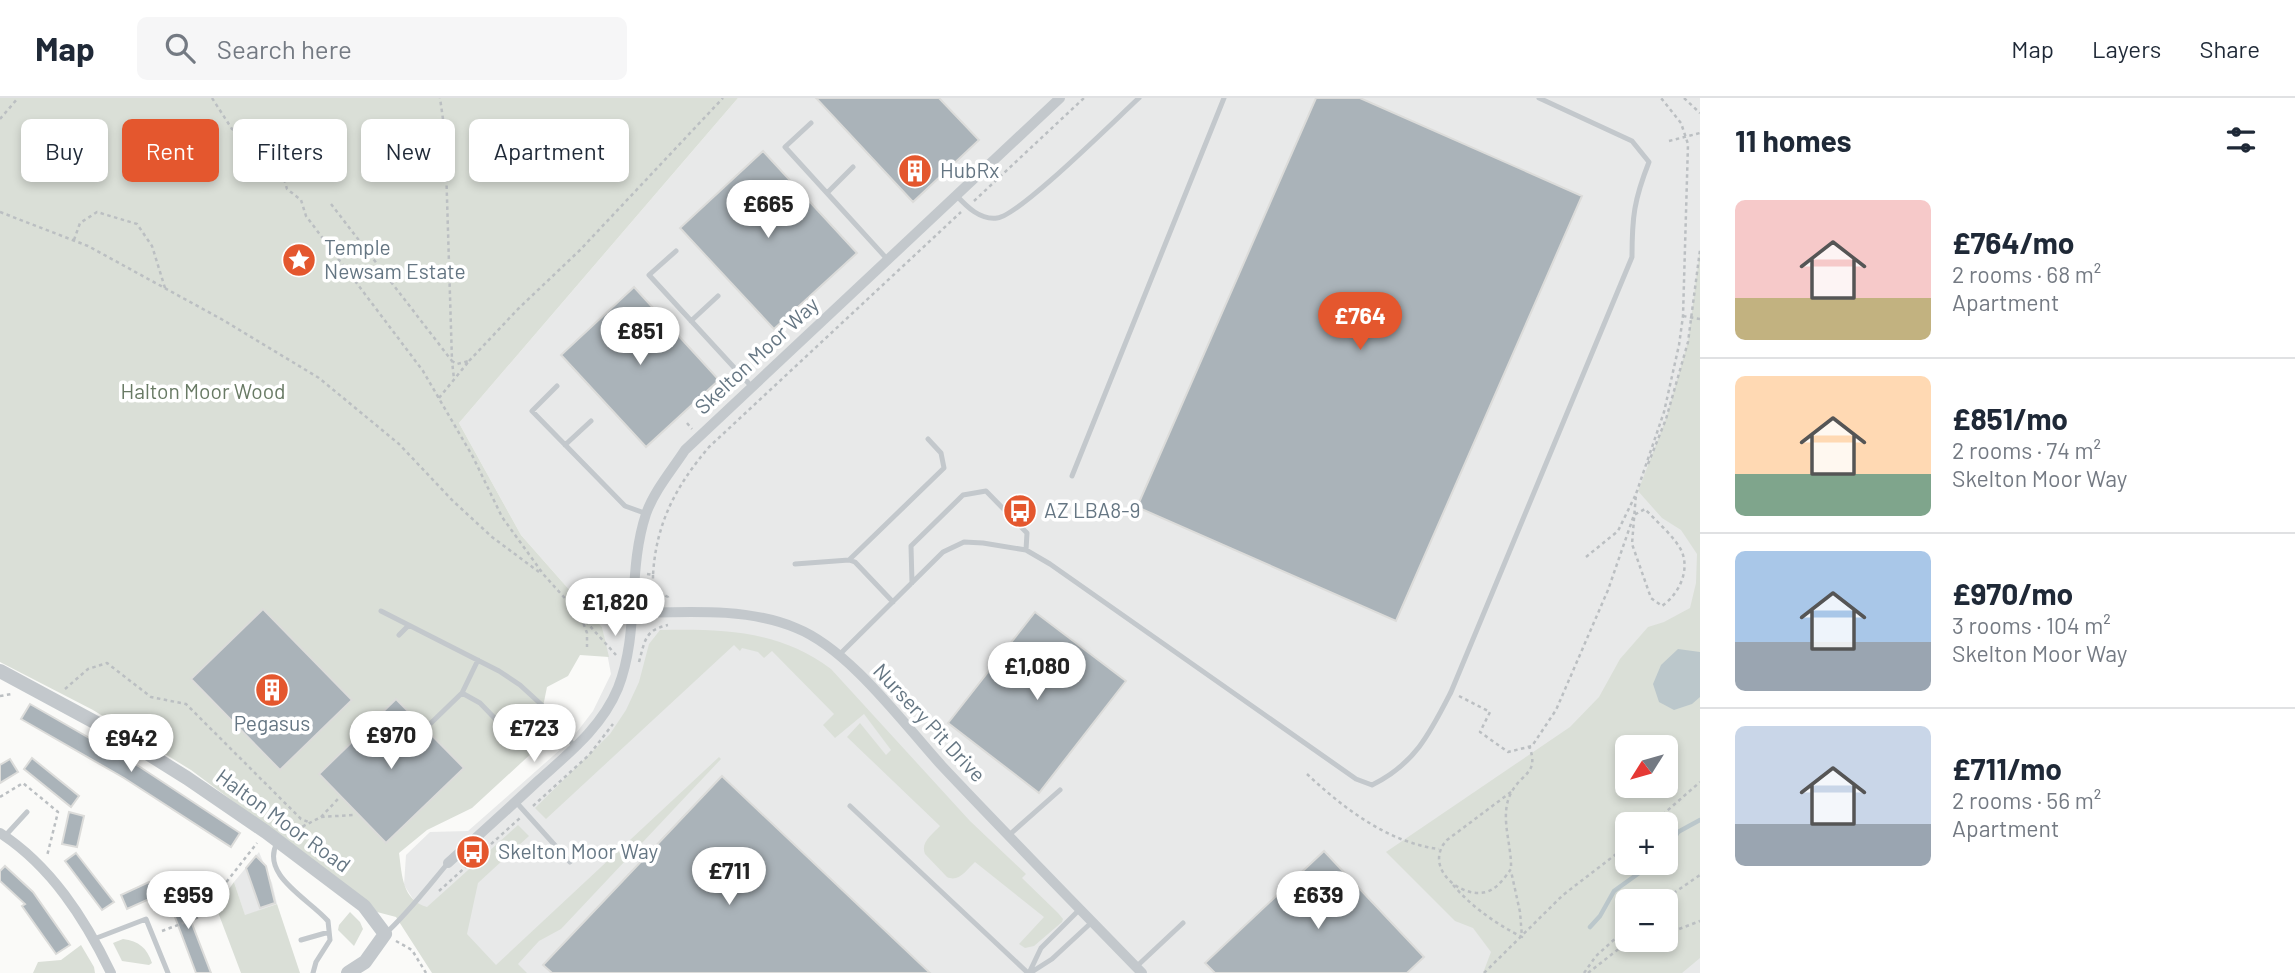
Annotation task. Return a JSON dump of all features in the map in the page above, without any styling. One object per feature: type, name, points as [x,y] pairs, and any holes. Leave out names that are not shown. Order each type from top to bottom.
[{"type":"street","name":"Skelton Moor Way","points":[[448,863],[575,747],[607,710],[617,689],[631,642],[635,573],[646,514],[685,450],[1060,98]]},
{"type":"street","name":"Nursery Pit Drive","points":[[632,613],[723,613],[775,620],[799,629],[827,645],[872,687],[1008,836],[1139,970]]},
{"type":"street","name":"Halton Moor Road","points":[[0,671],[54,699],[187,778],[278,840],[364,906],[385,934]]},
{"type":"street","points":[[2,834],[44,870],[94,939],[111,973]]},
{"type":"street","points":[[348,973],[365,962],[385,934]]},
{"type":"lane","points":[[956,195],[967,207],[984,218],[1000,219],[1023,205],[1139,98]]},
{"type":"lane","points":[[1072,476],[1224,98]]},
{"type":"lane","points":[[838,656],[943,552],[964,542],[1026,550],[1050,564],[1356,779],[1372,785],[1408,761],[1425,741],[1451,692],[1632,257],[1632,220],[1636,195],[1649,162],[1632,141],[1539,98]]},
{"type":"lane","points":[[811,122],[785,147],[888,260]]},
{"type":"lane","points":[[827,193],[853,167]]},
{"type":"lane","points":[[676,251],[649,275],[752,387]]},
{"type":"lane","points":[[691,321],[718,296]]},
{"type":"lane","points":[[557,386],[532,411],[625,506],[646,514]]},
{"type":"lane","points":[[565,445],[591,421]]},
{"type":"lane","points":[[849,560],[944,468],[941,453],[928,439]]},
{"type":"lane","points":[[912,583],[911,546],[963,495],[986,491],[1027,533],[1026,550]]},
{"type":"lane","points":[[795,564],[849,560],[855,562],[893,602]]},
{"type":"lane","points":[[381,611],[478,660],[520,685],[544,708],[575,747]]},
{"type":"lane","points":[[399,635],[408,626]]},
{"type":"lane","points":[[431,723],[462,693],[478,660]]},
{"type":"lane","points":[[462,693],[480,703],[508,732]]},
{"type":"lane","points":[[1008,836],[1060,790]]},
{"type":"lane","points":[[516,802],[570,862]]},
{"type":"lane","points":[[850,806],[1029,973]]},
{"type":"lane","points":[[2,834],[27,812]]},
{"type":"lane","points":[[278,840],[273,851],[273,863],[278,875],[328,920],[330,940],[316,962],[313,973]]},
{"type":"lane","name":"Skelton Moor Way","points":[[385,934],[448,863]]},
{"type":"lane","points":[[1029,973],[1041,948],[1080,909]]},
{"type":"lane","points":[[94,939],[146,919],[167,973]]},
{"type":"lane","points":[[1029,973],[1052,959],[1092,922]]},
{"type":"lane","points":[[1139,970],[1183,923]]},
{"type":"lane","points":[[301,940],[329,932]]},
{"type":"path","points":[[0,119],[18,98]]},
{"type":"path","points":[[212,98],[232,129],[246,135],[267,162],[282,172],[287,189],[301,200],[306,216],[423,371],[473,457],[502,517],[544,575],[625,666]]},
{"type":"path","points":[[440,98],[445,133],[454,379]]},
{"type":"path","points":[[439,398],[469,361],[518,309],[580,250],[723,98]]},
{"type":"path","points":[[635,573],[653,575],[661,527],[672,498],[688,472],[709,447],[1084,98]]},
{"type":"path","points":[[1451,692],[1490,712],[1480,732],[1507,752],[1529,746],[1556,710],[1608,590],[1634,515],[1645,509],[1682,552],[1685,573],[1673,598],[1662,606],[1651,598],[1632,544],[1634,515],[1636,494],[1664,412],[1683,316],[1688,144],[1681,123],[1661,98]]},
{"type":"path","points":[[1684,98],[1700,113]]},
{"type":"path","points":[[1669,141],[1700,133]]},
{"type":"path","points":[[331,204],[452,360],[457,364],[469,361]]},
{"type":"path","points":[[0,212],[74,240],[165,288],[319,377],[399,444],[453,501],[492,537],[544,575]]},
{"type":"path","points":[[74,240],[80,223],[97,212],[137,224],[152,246],[165,288]]},
{"type":"path","points":[[1586,558],[1618,531],[1666,419],[1688,342],[1700,250]]},
{"type":"path","points":[[1683,316],[1700,319]]},
{"type":"path","points":[[580,614],[587,633],[587,647]]},
{"type":"path","points":[[54,699],[88,668],[107,663],[151,697],[186,705],[301,819],[311,823]]},
{"type":"path","points":[[1522,937],[1465,899],[1444,874],[1440,850],[1447,840],[1511,792],[1531,769],[1534,761],[1529,746]]},
{"type":"path","points":[[1307,774],[1327,793],[1372,824],[1415,843],[1440,850]]},
{"type":"path","points":[[1666,812],[1700,782]]},
{"type":"path","points":[[0,797],[23,783],[58,812],[44,870]]},
{"type":"path","points":[[1511,792],[1506,820],[1522,937]]},
{"type":"path","points":[[278,840],[321,817],[338,799]]},
{"type":"path","points":[[321,817],[353,814]]},
{"type":"path","points":[[153,934],[199,917],[262,838]]},
{"type":"path","points":[[1483,973],[1563,895],[1615,855]]},
{"type":"path","points":[[1444,874],[1464,891],[1477,893],[1492,890],[1511,869]]},
{"type":"path","points":[[1678,891],[1700,875]]},
{"type":"path","points":[[1678,929],[1700,921]]},
{"type":"path","points":[[385,934],[412,950],[426,973]]},
{"type":"path","points":[[1586,973],[1596,956],[1615,939]]},
{"type":"path","points":[[1586,973],[1615,951]]},
{"type":"shaded area","points":[[738,98],[1700,98],[1700,973],[460,973],[404,885],[406,855],[430,832],[468,831],[570,741],[593,711],[611,674],[602,627],[521,535],[459,423]]},
{"type":"shaded area","points":[[1678,649],[1700,652],[1700,697],[1692,704],[1674,710],[1659,702],[1653,684],[1661,665]]},
{"type":"shaded area","points":[[259,852],[272,883],[277,904],[245,916],[234,882]]},
{"type":"green space","name":"Temple Newsam Estate","points":[[0,98],[738,98],[459,423],[521,535],[602,627],[609,657],[580,655],[568,676],[547,687],[534,751],[472,808],[427,830],[399,853],[405,886],[412,899],[427,907],[518,825],[529,836],[478,883],[467,934],[496,965],[719,757],[721,759],[561,929],[539,941],[518,964],[527,973],[432,973],[396,917],[377,912],[357,894],[191,770],[93,710],[0,662]]},
{"type":"green space","points":[[1700,250],[1700,958],[1682,973],[1483,973],[1491,952],[1473,928],[1455,921],[1386,852],[1570,727],[1599,697],[1620,659],[1648,627],[1690,608],[1696,583],[1697,554],[1681,530],[1662,518],[1638,491],[1666,419],[1688,342]]},
{"type":"green space","points":[[660,630],[750,634],[791,646],[831,669],[970,821],[1026,874],[1022,878],[1058,913],[1063,919],[1062,922],[1034,946],[1025,948],[1019,944],[1044,917],[975,862],[959,877],[947,877],[924,850],[928,838],[940,826],[847,737],[860,723],[886,755],[891,750],[864,714],[835,738],[823,725],[834,714],[772,651],[764,658],[758,652],[742,648],[740,651],[734,645],[546,819],[535,808],[610,734],[626,710],[639,682],[649,644]]},
{"type":"green space","points":[[234,882],[245,915],[277,904],[300,973],[241,973],[216,907]]},
{"type":"green space","points":[[350,912],[363,929],[354,946],[338,930]]},
{"type":"green space","points":[[123,939],[142,946],[152,963],[149,965],[122,961],[113,943]]},
{"type":"green space","points":[[81,945],[95,973],[33,973],[38,962],[61,960]]},
{"type":"building","name":"HubRx","points":[[816,98],[939,98],[979,140],[913,202]]},
{"type":"building","points":[[1316,98],[1360,98],[1582,196],[1396,621],[1137,507]]},
{"type":"building","points":[[763,151],[857,253],[774,329],[680,228]]},
{"type":"building","points":[[634,287],[719,380],[646,447],[561,355]]},
{"type":"building","name":"Pegasus","points":[[263,609],[352,700],[280,770],[191,679]]},
{"type":"building","points":[[1035,612],[1126,681],[1039,793],[948,723]]},
{"type":"building","points":[[396,699],[464,768],[386,843],[319,774]]},
{"type":"building","points":[[30,704],[140,767],[240,833],[231,847],[124,778],[21,719]]},
{"type":"building","points":[[32,758],[79,796],[71,807],[24,769]]},
{"type":"building","points":[[10,759],[18,772],[0,783],[0,765]]},
{"type":"building","points":[[722,776],[930,973],[552,973],[543,965]]},
{"type":"building","points":[[69,812],[84,816],[77,847],[62,844]]},
{"type":"building","points":[[1324,851],[1424,957],[1407,973],[1215,973],[1205,963]]},
{"type":"building","points":[[76,853],[114,902],[102,910],[65,861]]},
{"type":"building","points":[[256,856],[266,866],[275,903],[260,908],[246,868]]},
{"type":"building","points":[[5,866],[33,892],[70,945],[56,954],[22,906],[25,904],[0,881],[0,871]]},
{"type":"building","points":[[149,882],[156,896],[127,909],[121,895]]},
{"type":"building","points":[[180,888],[211,973],[196,973],[166,893]]},
{"type":"waterway","points":[[1678,832],[1700,820]]},
{"type":"waterway","points":[[1590,927],[1600,916],[1614,891],[1636,875]]},
{"type":"place","name":"HubRx","points":[[915,171]]},
{"type":"place","name":"Temple Newsam Estate","points":[[299,260]]},
{"type":"place","name":"AZ LBA8-9","points":[[1020,511]]},
{"type":"place","name":"Pegasus","points":[[272,690]]},
{"type":"place","name":"Skelton Moor Way","points":[[473,852]]},
{"type":"park label","name":"Halton Moor Wood","points":[[203,392]]}]
